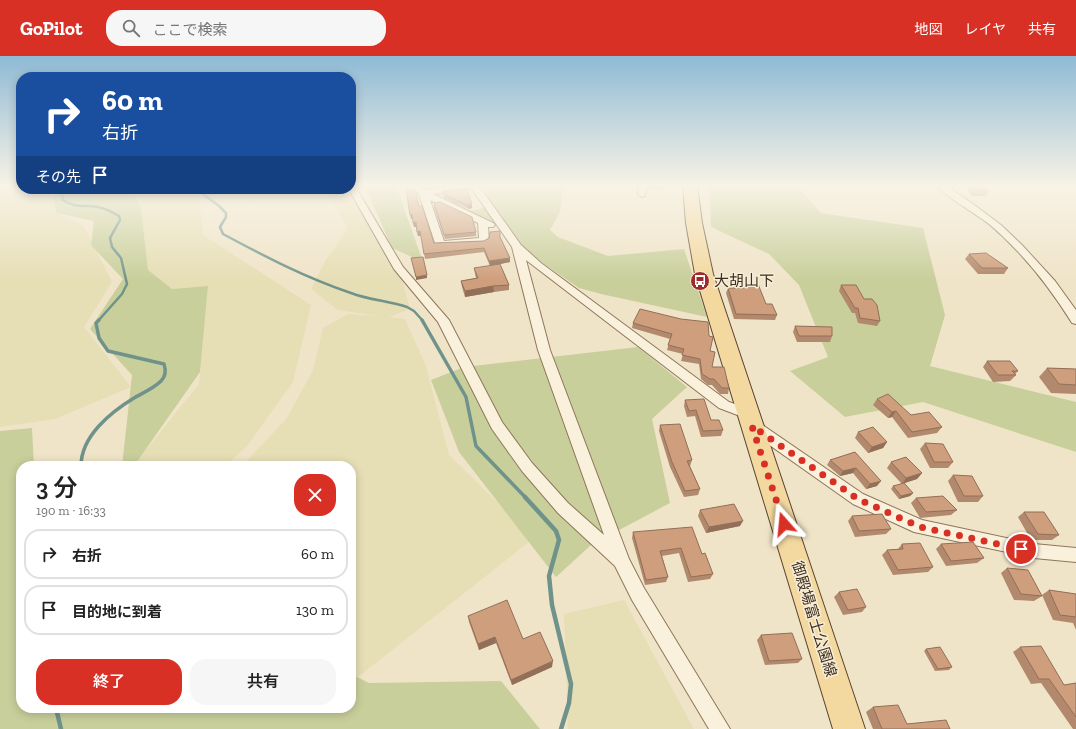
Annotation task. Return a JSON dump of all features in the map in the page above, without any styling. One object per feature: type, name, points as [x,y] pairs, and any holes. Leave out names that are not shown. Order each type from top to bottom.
[{"type":"main road","name":"御殿場富士公園線","points":[[693,217],[704,274],[849,729]]},
{"type":"street","points":[[369,217],[399,269],[443,320],[497,425],[527,467],[563,508],[622,562]]},
{"type":"street","points":[[430,217],[440,244],[484,241],[483,222]]},
{"type":"street","points":[[474,217],[507,232]]},
{"type":"street","points":[[497,217],[517,247],[537,264],[724,405],[750,420],[858,499],[920,527],[1034,552],[1076,555]]},
{"type":"street","points":[[985,217],[998,227],[1052,285],[1066,303],[1076,320]]},
{"type":"street","points":[[517,247],[544,350],[622,562],[638,594],[720,729]]},
{"type":"shaded area","points":[[0,217],[65,217],[84,226],[112,282],[84,327],[131,387],[55,419],[0,427]]},
{"type":"shaded area","points":[[142,217],[201,217],[203,235],[311,305],[293,382],[247,446],[230,461],[137,461],[199,384],[208,286],[172,289],[148,270]]},
{"type":"shaded area","points":[[342,217],[365,217],[399,269],[410,309],[389,317],[405,319],[426,366],[449,455],[534,538],[358,677],[356,676],[356,461],[247,461],[287,418],[313,370],[323,328],[348,314],[378,316],[338,310],[311,289],[325,261],[348,229]]},
{"type":"shaded area","points":[[624,600],[694,729],[568,729],[564,614]]},
{"type":"green space","points":[[77,217],[142,217],[148,270],[172,289],[208,286],[200,372],[138,461],[123,461],[132,375],[90,329],[123,279],[91,245],[94,221]]},
{"type":"green space","points":[[379,217],[407,217],[423,262],[392,248]]},
{"type":"green space","points":[[478,217],[495,217],[503,229]]},
{"type":"green space","points":[[501,217],[557,217],[550,230],[558,237],[608,256],[684,249],[707,317],[579,288],[543,263],[514,239]]},
{"type":"green space","points":[[711,217],[851,217],[923,228],[945,315],[930,366],[1076,402],[1076,452],[923,402],[845,417],[790,371],[828,357],[799,285],[769,254],[711,227]]},
{"type":"green space","points":[[638,347],[687,387],[652,419],[670,503],[591,545],[556,577],[459,452],[431,380],[464,367]]},
{"type":"green space","points":[[32,428],[34,461],[16,461],[16,713],[356,713],[356,676],[369,683],[501,681],[540,729],[0,729],[0,431]]},
{"type":"building","points":[[412,217],[426,217],[434,243],[484,241],[489,238],[490,232],[500,231],[500,237],[510,258],[489,261],[484,248],[424,254],[420,231],[417,232],[416,222],[413,223]]},
{"type":"building","points":[[439,217],[472,217],[476,232],[444,235]]},
{"type":"building","points":[[986,253],[1008,268],[982,268],[969,254]]},
{"type":"building","points":[[423,257],[427,275],[416,277],[411,258]]},
{"type":"building","points":[[500,264],[509,285],[465,291],[461,281],[478,278],[474,268]]},
{"type":"building","points":[[746,284],[758,284],[766,304],[772,304],[777,315],[736,314],[728,288],[747,288]]},
{"type":"building","points":[[841,285],[856,285],[864,299],[872,299],[877,305],[880,321],[860,318],[858,308],[855,308]]},
{"type":"building","points":[[640,309],[681,319],[708,322],[709,336],[713,337],[710,351],[715,352],[712,367],[724,367],[729,388],[722,388],[714,379],[710,379],[702,374],[700,359],[682,355],[684,349],[668,345],[672,334],[633,323]]},
{"type":"building","points":[[795,326],[832,327],[832,336],[799,336]]},
{"type":"building","points":[[987,361],[1010,361],[1018,371],[1012,371],[1016,375],[998,375]]},
{"type":"building","points":[[1047,368],[1076,369],[1076,385],[1059,384]]},
{"type":"building","points":[[888,394],[911,415],[929,412],[942,427],[912,432],[896,411],[892,412],[877,399]]},
{"type":"building","points":[[704,399],[711,420],[719,420],[723,430],[703,431],[696,410],[689,411],[685,400]]},
{"type":"building","points":[[680,424],[692,460],[687,461],[700,489],[685,491],[672,462],[660,425]]},
{"type":"building","points":[[873,427],[887,442],[872,447],[858,432]]},
{"type":"building","points":[[925,443],[943,444],[953,462],[934,462]]},
{"type":"building","points":[[855,452],[881,481],[870,484],[856,468],[843,471],[830,460]]},
{"type":"building","points":[[906,457],[922,473],[906,478],[891,462]]},
{"type":"building","points":[[953,475],[972,476],[983,496],[964,496]]},
{"type":"building","points":[[904,483],[913,493],[901,496],[893,486]]},
{"type":"building","points":[[943,496],[957,510],[926,512],[916,498]]},
{"type":"building","points":[[734,504],[743,521],[709,527],[700,510]]},
{"type":"building","points":[[1024,512],[1044,512],[1059,535],[1038,534]]},
{"type":"building","points":[[882,514],[891,529],[859,531],[852,516]]},
{"type":"building","points":[[692,527],[702,554],[705,553],[713,574],[691,577],[681,548],[660,551],[668,577],[646,580],[633,532]]},
{"type":"building","points":[[973,542],[984,558],[951,561],[941,544]]},
{"type":"building","points":[[920,543],[933,567],[898,570],[887,550],[903,549],[902,544]]},
{"type":"building","points":[[1007,568],[1028,570],[1042,596],[1021,594]]},
{"type":"building","points":[[857,589],[866,607],[848,610],[839,592]]},
{"type":"building","points":[[1049,590],[1076,594],[1076,617],[1060,615]]},
{"type":"building","points":[[507,600],[523,639],[540,632],[553,661],[511,680],[495,637],[478,644],[468,616]]},
{"type":"building","points":[[792,633],[802,659],[769,661],[761,635]]},
{"type":"building","points":[[1041,646],[1064,685],[1076,683],[1076,717],[1049,679],[1039,679],[1020,647]]},
{"type":"building","points":[[940,647],[952,667],[938,669],[926,649]]},
{"type":"building","points":[[898,705],[907,724],[946,720],[950,729],[882,729],[873,707]]},
{"type":"waterway","points":[[98,321],[122,294],[127,284],[121,258],[112,247],[110,238],[120,220],[119,217]]},
{"type":"waterway","points":[[226,217],[220,227],[223,234],[318,281],[358,295],[407,307],[414,311],[423,321]]},
{"type":"waterway","points":[[422,320],[466,397],[476,446],[526,498]]},
{"type":"waterway","points":[[81,461],[86,445],[99,426],[116,410],[158,384],[163,379],[165,373],[164,364],[108,351],[99,338],[96,323],[98,321]]},
{"type":"waterway","points":[[525,497],[556,531],[559,540],[549,576],[552,605],[571,684],[569,703],[561,729]]},
{"type":"waterway","points":[[57,713],[61,729]]},
{"type":"place","name":"大胡山下","points":[[700,281]]},
{"type":"route","points":[[784,524],[752,426],[858,499],[870,505],[920,527],[1021,549]]}]
